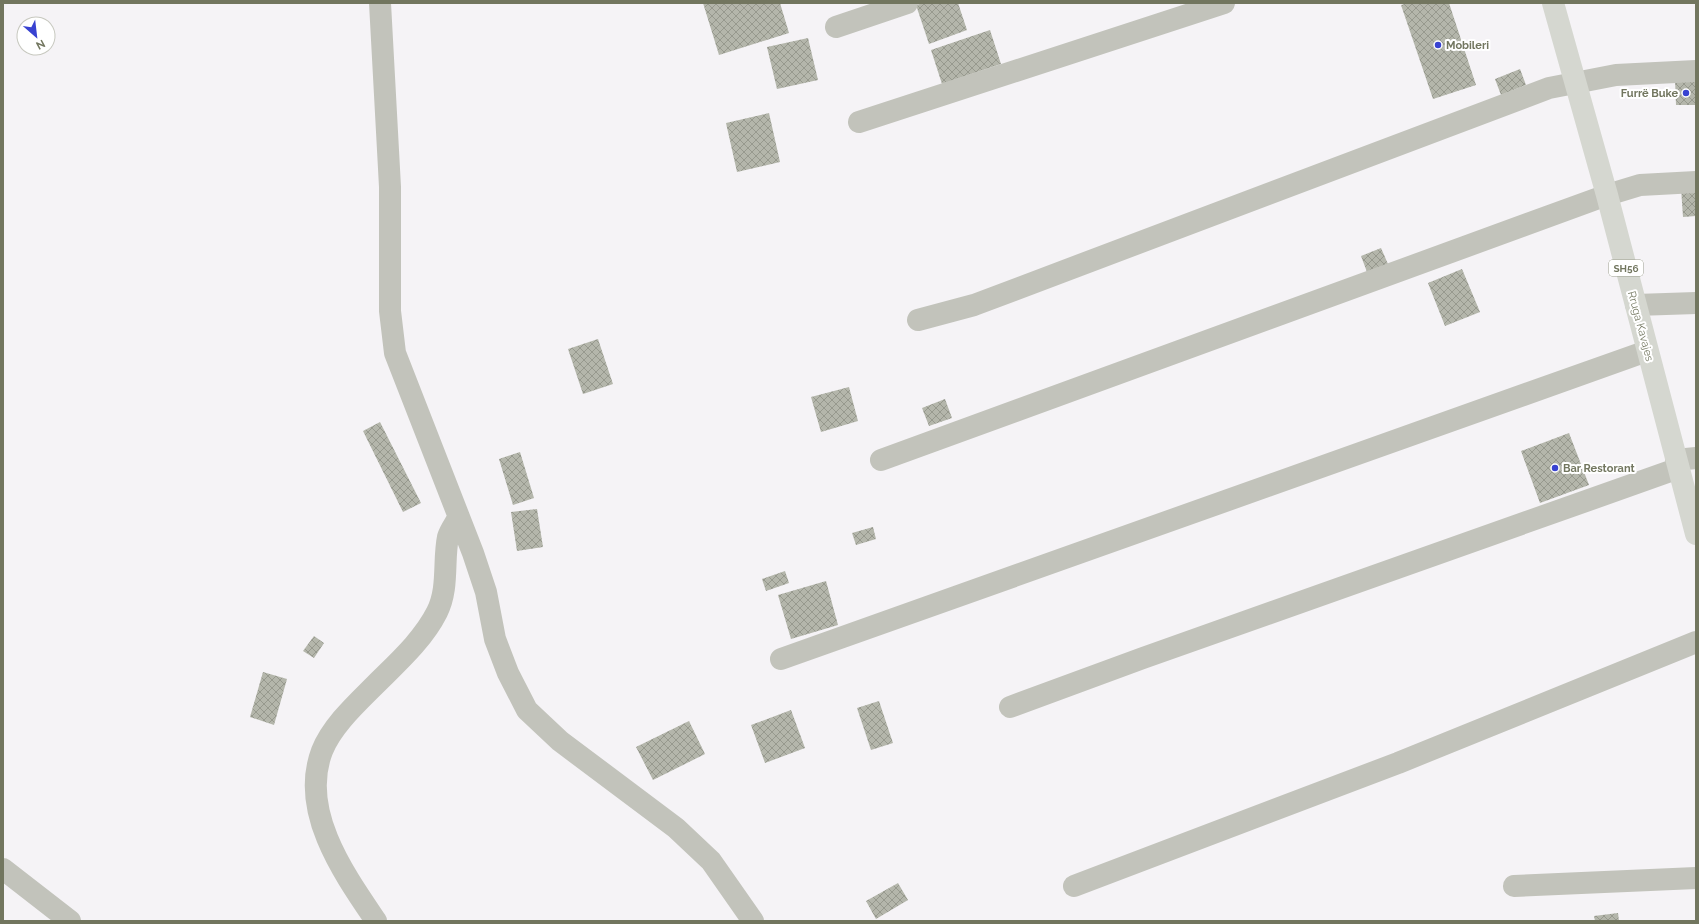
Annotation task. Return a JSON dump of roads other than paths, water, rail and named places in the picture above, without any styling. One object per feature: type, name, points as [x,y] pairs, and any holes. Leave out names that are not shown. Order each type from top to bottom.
[{"type":"main road","name":"Rruga Kavajes","points":[[1553,3],[1576,82],[1647,351],[1684,462],[1696,534]]},
{"type":"street","points":[[380,3],[390,180],[390,312],[395,354],[486,592],[495,639],[508,673],[527,710],[560,741],[682,833],[711,861],[753,921]]},
{"type":"street","points":[[836,27],[907,3]]},
{"type":"street","points":[[859,122],[1224,3]]},
{"type":"street","points":[[918,320],[974,305],[1549,88],[1616,76],[1696,71]]},
{"type":"street","points":[[881,460],[1606,195],[1640,185],[1696,182]]},
{"type":"street","points":[[1636,305],[1696,303]]},
{"type":"street","points":[[781,659],[1647,351]]},
{"type":"street","points":[[1010,707],[1684,462]]},
{"type":"street","points":[[376,921],[358,895],[333,850],[319,814],[316,779],[322,751],[344,716],[418,639],[438,611],[444,589],[449,536],[458,518]]},
{"type":"street","points":[[1074,886],[1398,763],[1696,642]]},
{"type":"street","points":[[3,869],[70,921]]},
{"type":"street","points":[[1514,886],[1696,878]]},
{"type":"place","name":"Mobileri","points":[[1438,45]]},
{"type":"place","name":"Furrë Buke","points":[[1686,93]]},
{"type":"place","name":"Bar Restorant","points":[[1555,468]]}]
